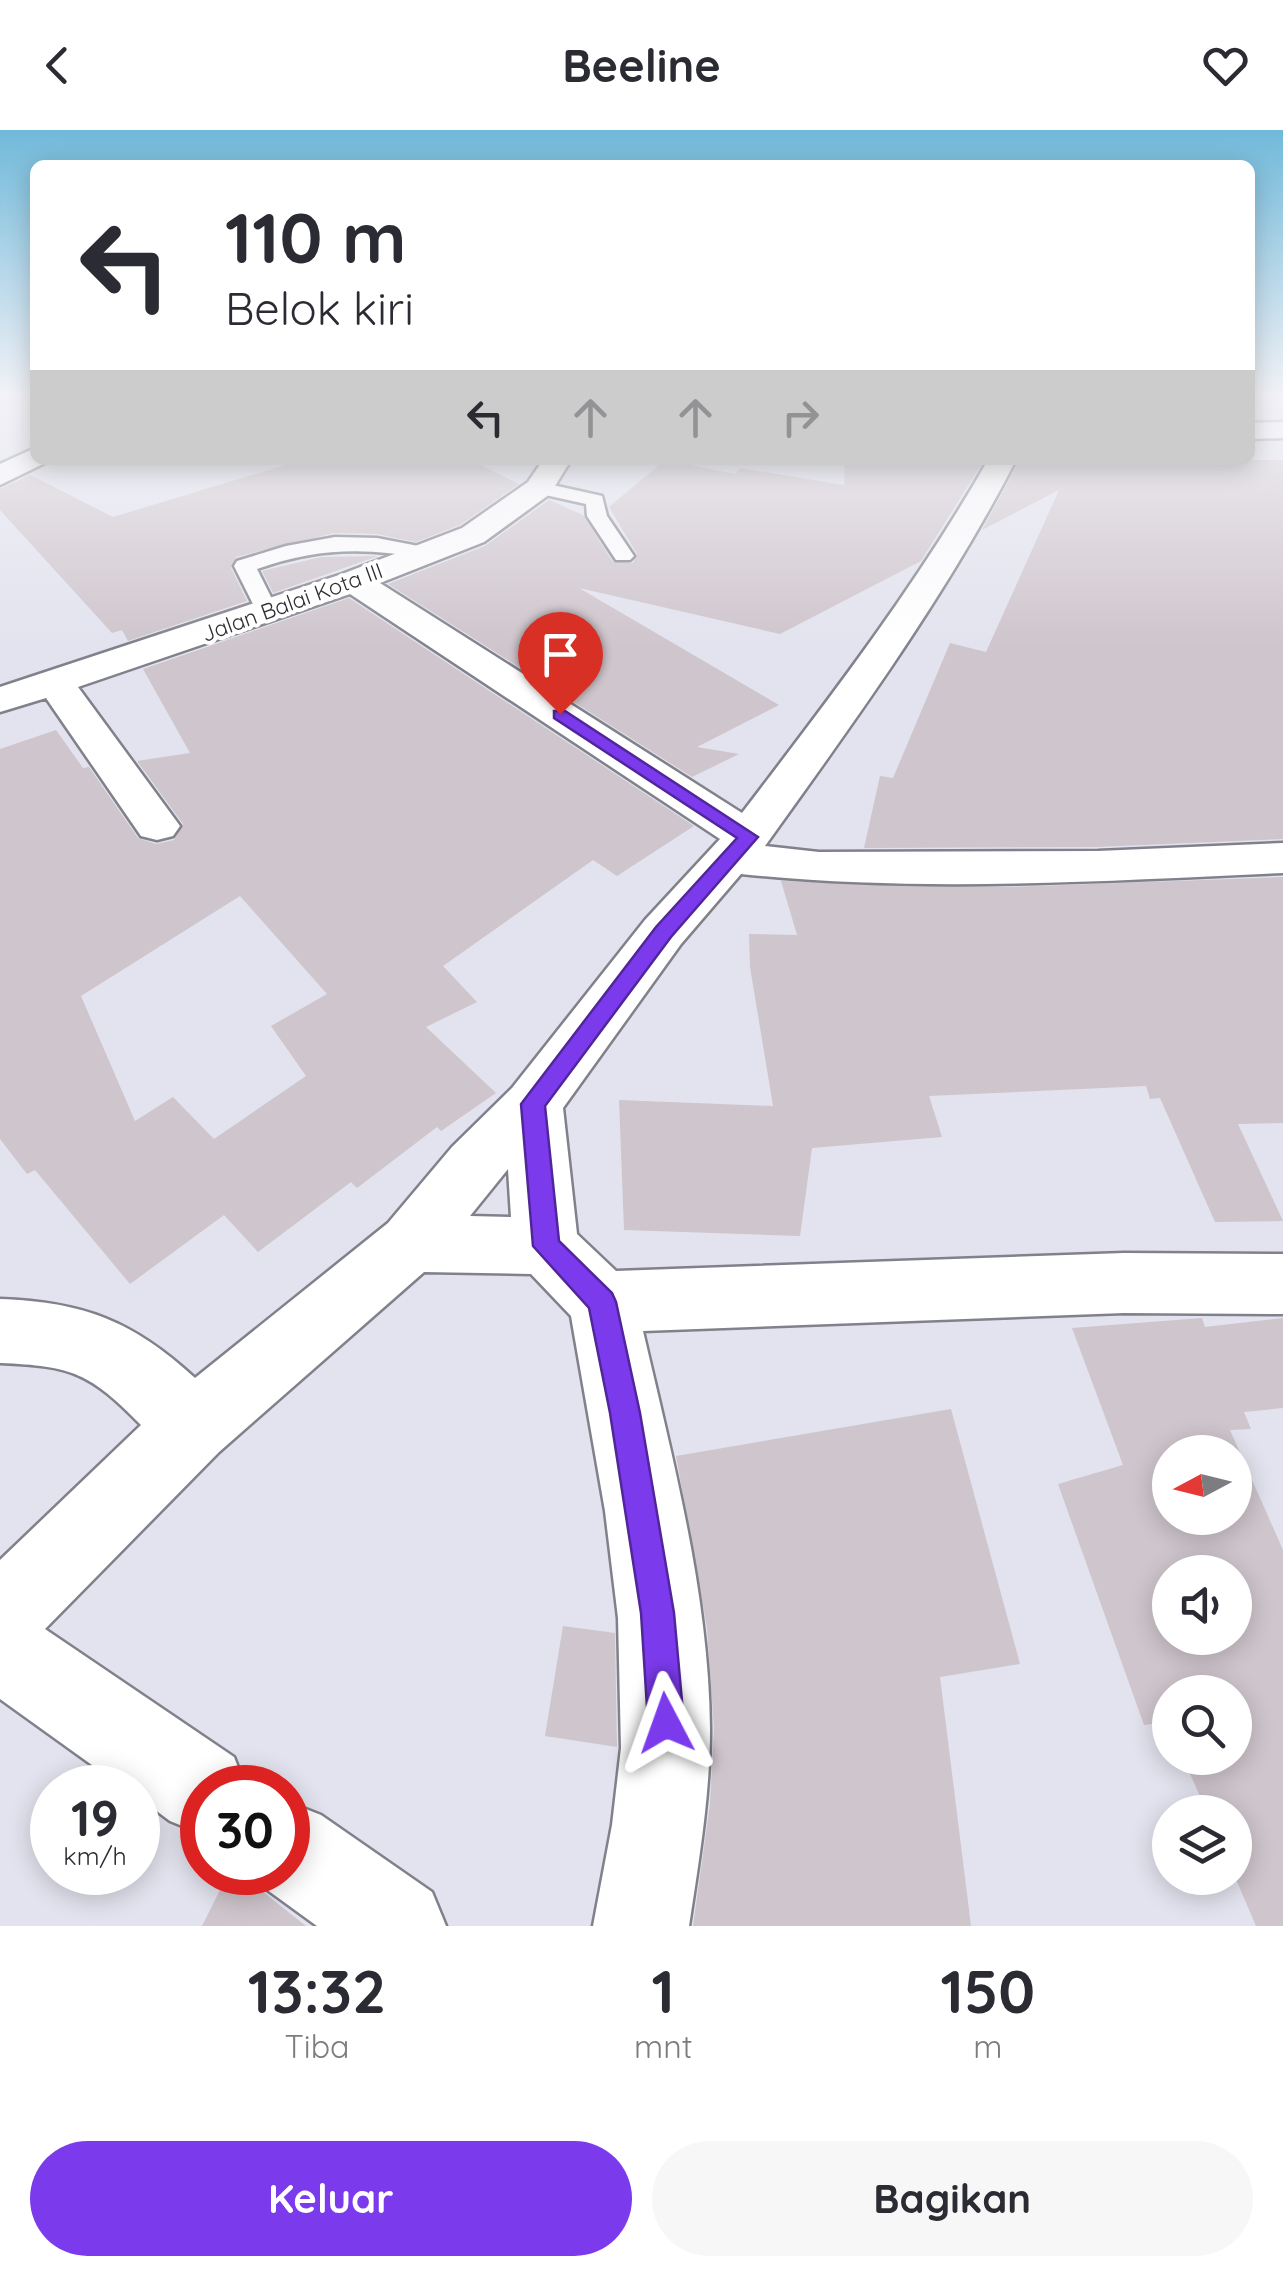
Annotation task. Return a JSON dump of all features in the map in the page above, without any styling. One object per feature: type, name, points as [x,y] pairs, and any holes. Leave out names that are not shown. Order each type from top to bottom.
[{"type":"street","name":"Jalan Balai Kota III","points":[[0,700],[354,582],[473,535],[541,480]]},
{"type":"street","points":[[0,1617],[192,1426],[410,1243],[474,1164],[533,1104],[663,932],[739,848],[852,696],[991,480]]},
{"type":"street","points":[[354,582],[739,848],[819,867],[1098,866],[1283,858]]},
{"type":"street","points":[[54,681],[157,826]]},
{"type":"street","points":[[533,1104],[546,1246],[602,1302],[658,1613],[666,1723],[660,1819],[641,1926]]},
{"type":"street","points":[[410,1243],[546,1246]]},
{"type":"street","points":[[602,1302],[1124,1282],[1283,1283]]},
{"type":"street","points":[[0,1331],[49,1332],[97,1344],[128,1361],[192,1426]]},
{"type":"street","points":[[0,1648],[180,1774]]},
{"type":"street","points":[[310,1864],[398,1926]]},
{"type":"lane","points":[[559,480],[595,500],[598,516],[623,556]]},
{"type":"lane","points":[[267,610],[244,566],[285,551],[337,540],[377,542],[427,553]]},
{"type":"building","points":[[20,480],[40,480],[113,517],[236,480],[511,480],[519,484],[460,525],[416,542],[377,534],[334,533],[236,557],[231,568],[247,601],[128,641],[122,630],[112,633],[0,510],[0,489]]},
{"type":"building","points":[[641,480],[812,480],[844,485],[844,480],[972,480],[921,561],[780,634],[579,588],[779,705],[697,747],[739,754],[692,777],[388,584],[485,546],[549,500],[583,515],[613,562],[633,563],[637,554],[609,507]]},
{"type":"building","points":[[1009,480],[1283,480],[1283,839],[1098,847],[864,848],[880,776],[893,778],[950,643],[986,652],[1059,490],[982,530]]},
{"type":"building","points":[[378,556],[273,593],[262,571],[321,557]]},
{"type":"building","points":[[349,598],[694,826],[617,876],[593,860],[443,966],[477,1002],[426,1027],[496,1093],[441,1131],[437,1127],[357,1188],[351,1182],[258,1252],[224,1215],[130,1284],[35,1170],[27,1174],[0,1139],[0,749],[56,730],[83,768],[89,767],[138,838],[156,844],[174,840],[183,824],[137,761],[190,753],[143,669]],"holes":[[[240,896],[327,994],[271,1026],[306,1076],[214,1139],[173,1097],[135,1121],[81,996]]]},
{"type":"building","points":[[1283,877],[1283,1123],[1238,1124],[1283,1221],[1215,1222],[1160,1098],[1150,1099],[1146,1086],[929,1096],[942,1137],[812,1148],[800,1236],[624,1230],[619,1100],[773,1106],[750,967],[749,934],[797,935],[781,881],[1012,887]]},
{"type":"building","points":[[1202,1318],[1205,1327],[1283,1318],[1283,1408],[1244,1412],[1251,1429],[1230,1430],[1232,1435],[1152,1435],[1152,1535],[1252,1535],[1252,1480],[1283,1550],[1283,1926],[1256,1926],[1243,1895],[1252,1895],[1252,1795],[1199,1795],[1191,1775],[1252,1775],[1252,1675],[1152,1675],[1152,1724],[1144,1725],[1058,1484],[1123,1465],[1072,1328]]},
{"type":"building","points":[[951,1409],[1020,1664],[940,1677],[971,1926],[693,1926],[710,1804],[714,1729],[707,1628],[676,1456]]},
{"type":"building","points":[[563,1626],[615,1633],[617,1747],[545,1736]]},
{"type":"building","points":[[218,1895],[267,1895],[306,1926],[202,1926]]},
{"type":"route","points":[[560,714],[748,837],[663,932],[533,1104],[546,1246],[602,1302],[658,1613],[666,1723]]}]
